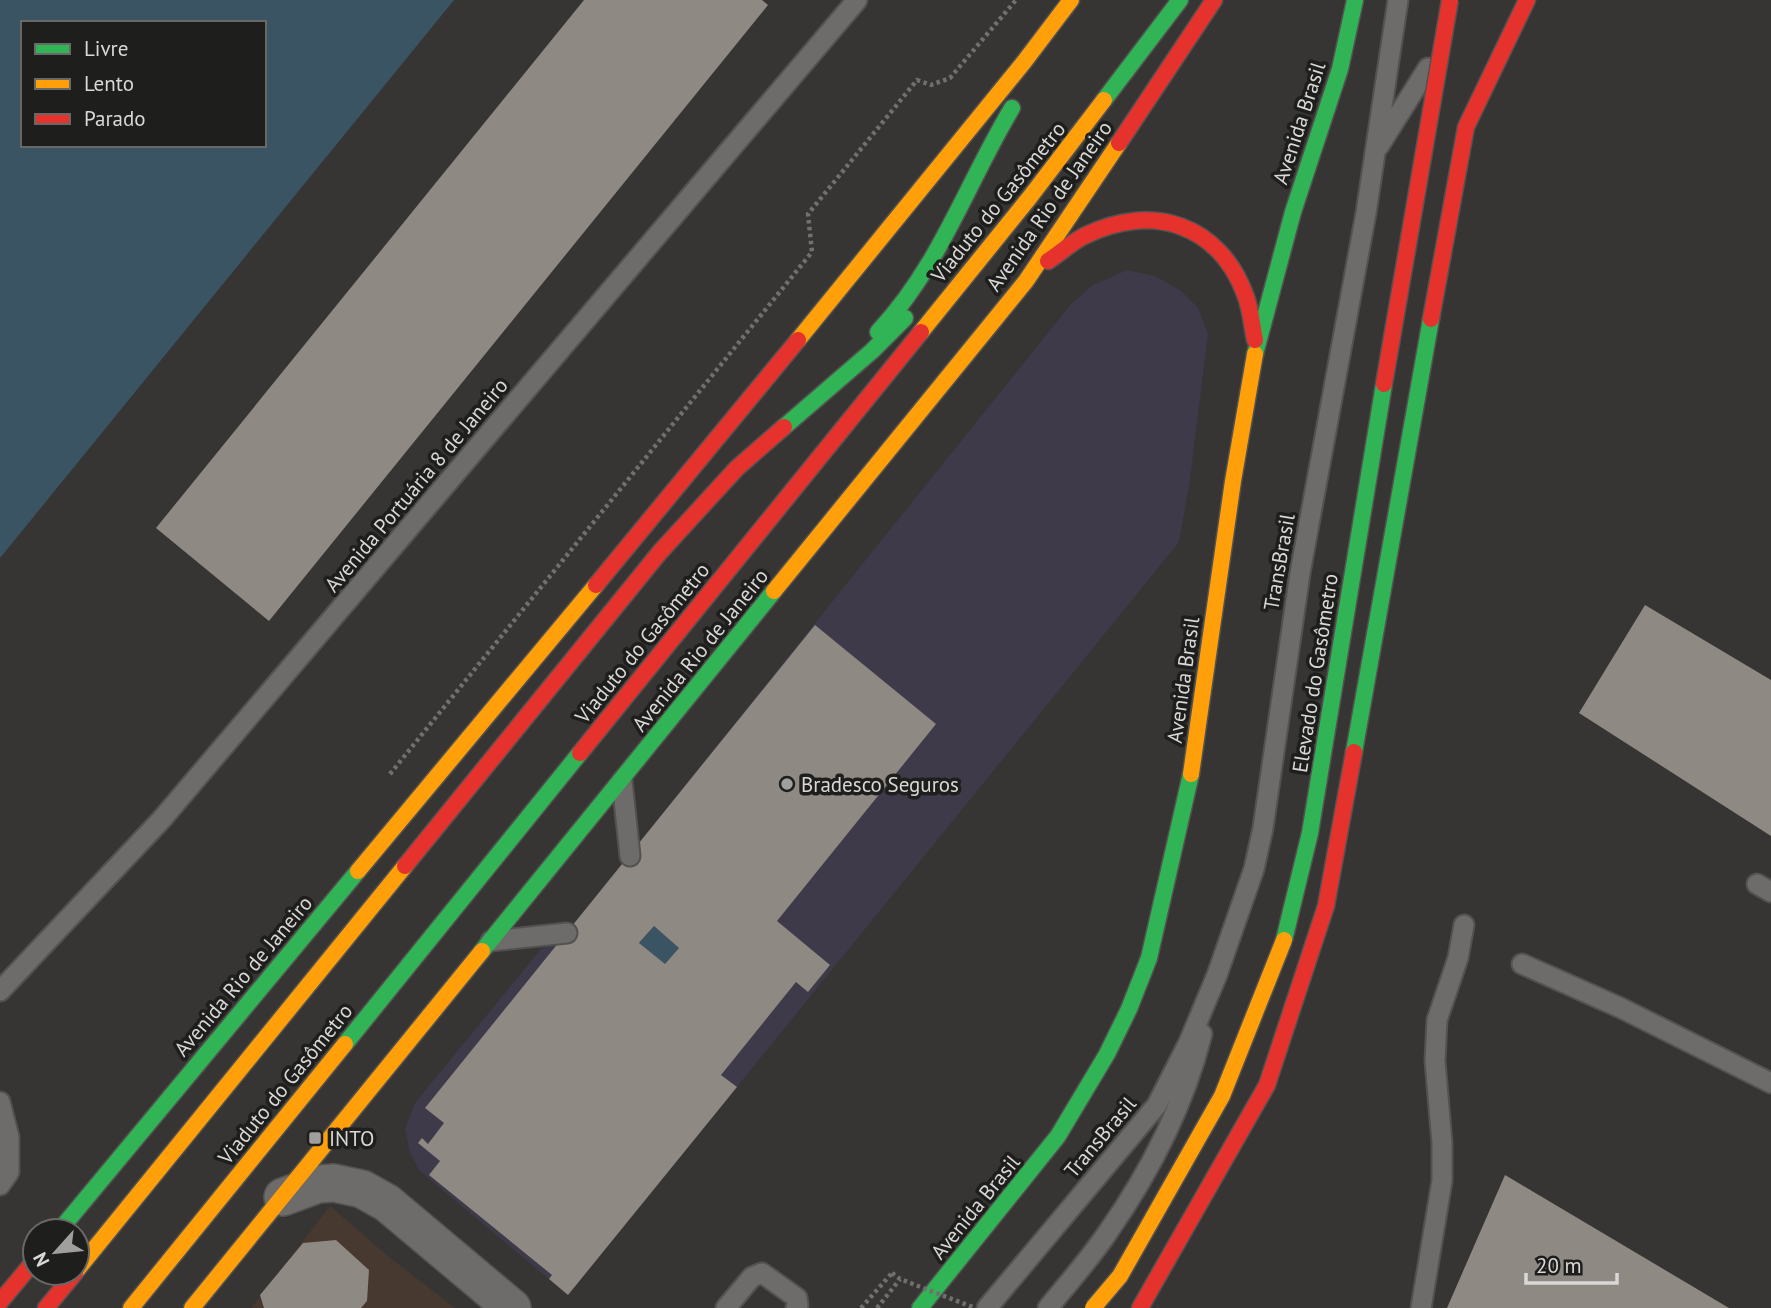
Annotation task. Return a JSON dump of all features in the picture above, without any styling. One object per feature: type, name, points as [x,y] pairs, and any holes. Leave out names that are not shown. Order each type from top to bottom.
[{"type":"main road","name":"Avenida Rio de Janeiro","points":[[71,1217],[733,420],[1024,62],[1071,0]]},
{"type":"main road","name":"Viaduto do Gasômetro","points":[[131,1308],[1030,197],[1180,0]]},
{"type":"main road","name":"Avenida Rio de Janeiro","points":[[192,1308],[1026,281],[1214,0]]},
{"type":"main road","name":"Avenida Brasil","points":[[920,1308],[1058,1136],[1107,1054],[1129,1009],[1149,958],[1192,769],[1233,481],[1256,349],[1293,212],[1339,69],[1355,0]]},
{"type":"main road","points":[[1140,1308],[1267,1085],[1326,906],[1466,127],[1527,0]]},
{"type":"main road","name":"Elevado do Gasômetro","points":[[1093,1308],[1120,1276],[1222,1096],[1282,948],[1310,833],[1413,206],[1457,6]]},
{"type":"main road","points":[[808,385],[847,360],[883,327],[911,293],[933,260],[980,162],[1012,108],[1024,62]]},
{"type":"main road","points":[[91,1253],[660,551],[737,468],[872,351],[1030,197]]},
{"type":"main road","points":[[1026,281],[1074,240],[1094,231],[1134,218],[1174,221],[1194,230],[1211,243],[1233,267],[1247,293],[1256,349]]},
{"type":"main road","points":[[733,420],[768,404]]},
{"type":"main road","points":[[0,1302],[21,1277]]},
{"type":"main road","points":[[46,1308],[64,1287]]},
{"type":"street","points":[[283,1197],[318,1184],[334,1183],[362,1189],[387,1203],[512,1308]]},
{"type":"lane","name":"Avenida Portuária 8 de Janeiro","points":[[0,991],[162,819],[857,0]]},
{"type":"lane","name":"TransBrasil","points":[[987,1308],[1157,1105],[1189,1042],[1217,975],[1254,869],[1263,828],[1300,573],[1366,213],[1398,0]]},
{"type":"lane","points":[[1374,153],[1457,6]]},
{"type":"lane","points":[[622,780],[630,856]]},
{"type":"lane","points":[[1421,1308],[1442,1181],[1443,1143],[1435,1062],[1437,1020],[1458,958],[1464,925]]},
{"type":"lane","points":[[490,941],[567,933]]},
{"type":"lane","points":[[1522,964],[1621,1008],[1771,1083]]},
{"type":"lane","name":"TransBrasil","points":[[1048,1308],[1107,1234],[1156,1154],[1193,1069],[1217,975]]},
{"type":"lane","points":[[0,1102],[9,1137],[9,1172],[0,1185]]},
{"type":"lane","points":[[726,1308],[752,1277],[762,1273],[797,1298],[796,1308]]},
{"type":"path","points":[[387,778],[812,252],[808,214],[917,80],[931,85],[950,78],[1016,0]]},
{"type":"path","points":[[861,1308],[892,1273],[900,1279],[975,1308]]},
{"type":"path","points":[[877,1308],[900,1279]]},
{"type":"shaded area","points":[[1127,270],[1155,276],[1180,290],[1198,308],[1208,334],[1190,479],[1179,542],[568,1295],[420,1171],[410,1153],[405,1129],[415,1103],[541,949],[559,942],[1072,303],[1093,285]]},
{"type":"shaded area","points":[[330,1206],[389,1257],[455,1308],[251,1308]]},
{"type":"water","points":[[0,0],[454,0],[0,558]]},
{"type":"water","points":[[654,926],[679,948],[665,964],[639,944]]},
{"type":"building","points":[[584,0],[762,0],[768,5],[269,621],[156,528]]},
{"type":"building","points":[[1645,605],[1771,680],[1771,836],[1579,713]]},
{"type":"building","points":[[815,625],[936,724],[777,921],[830,965],[808,992],[796,982],[721,1075],[737,1087],[568,1295],[549,1279],[552,1275],[429,1175],[440,1161],[418,1143],[422,1138],[428,1144],[444,1123],[425,1108]],"holes":[[[654,926],[679,948],[665,964],[639,943]]]},
{"type":"building","points":[[1505,1175],[1729,1308],[1447,1308]]},
{"type":"building","points":[[336,1240],[369,1270],[367,1301],[361,1308],[264,1308],[260,1295],[303,1243]]},
{"type":"traffic: fast","points":[[1104,100],[1180,0]]},
{"type":"traffic: fast","points":[[1255,354],[1293,212],[1340,69],[1355,0]]},
{"type":"traffic: fast","points":[[878,332],[900,307],[936,252],[1012,108]]},
{"type":"traffic: fast","points":[[784,427],[872,351],[905,318]]},
{"type":"traffic: fast","points":[[1354,752],[1431,319]]},
{"type":"traffic: fast","points":[[1284,940],[1310,833],[1384,384]]},
{"type":"traffic: fast","points":[[482,951],[774,591]]},
{"type":"traffic: fast","points":[[345,1044],[580,753]]},
{"type":"traffic: fast","points":[[920,1308],[1058,1136],[1107,1054],[1129,1009],[1149,958],[1191,774]]},
{"type":"traffic: fast","points":[[71,1217],[358,871]]},
{"type":"traffic: slow","points":[[798,340],[1024,62],[1071,0]]},
{"type":"traffic: slow","points":[[921,332],[1104,100]]},
{"type":"traffic: slow","points":[[774,591],[1026,281],[1119,143]]},
{"type":"traffic: slow","points":[[1191,774],[1233,481],[1255,354]]},
{"type":"traffic: slow","points":[[358,871],[596,585]]},
{"type":"traffic: slow","points":[[91,1253],[405,866]]},
{"type":"traffic: slow","points":[[1093,1308],[1120,1276],[1222,1096],[1284,940]]},
{"type":"traffic: slow","points":[[192,1308],[482,951]]},
{"type":"traffic: slow","points":[[131,1308],[345,1044]]},
{"type":"traffic: jam","points":[[1119,143],[1214,0]]},
{"type":"traffic: jam","points":[[1384,384],[1450,0]]},
{"type":"traffic: jam","points":[[1431,319],[1466,127],[1527,0]]},
{"type":"traffic: jam","points":[[1048,261],[1084,236],[1109,226],[1134,221],[1158,221],[1181,226],[1201,237],[1219,252],[1234,272],[1248,302],[1255,340]]},
{"type":"traffic: jam","points":[[580,753],[921,332]]},
{"type":"traffic: jam","points":[[596,585],[798,340]]},
{"type":"traffic: jam","points":[[405,866],[660,552],[737,468],[784,427]]},
{"type":"traffic: jam","points":[[1140,1308],[1267,1085],[1326,906],[1354,752]]},
{"type":"traffic: jam","points":[[0,1302],[21,1277]]},
{"type":"traffic: jam","points":[[46,1308],[63,1287]]},
{"type":"place","name":"Bradesco Seguros","points":[[787,784]]},
{"type":"place","name":"INTO","points":[[315,1138]]}]
